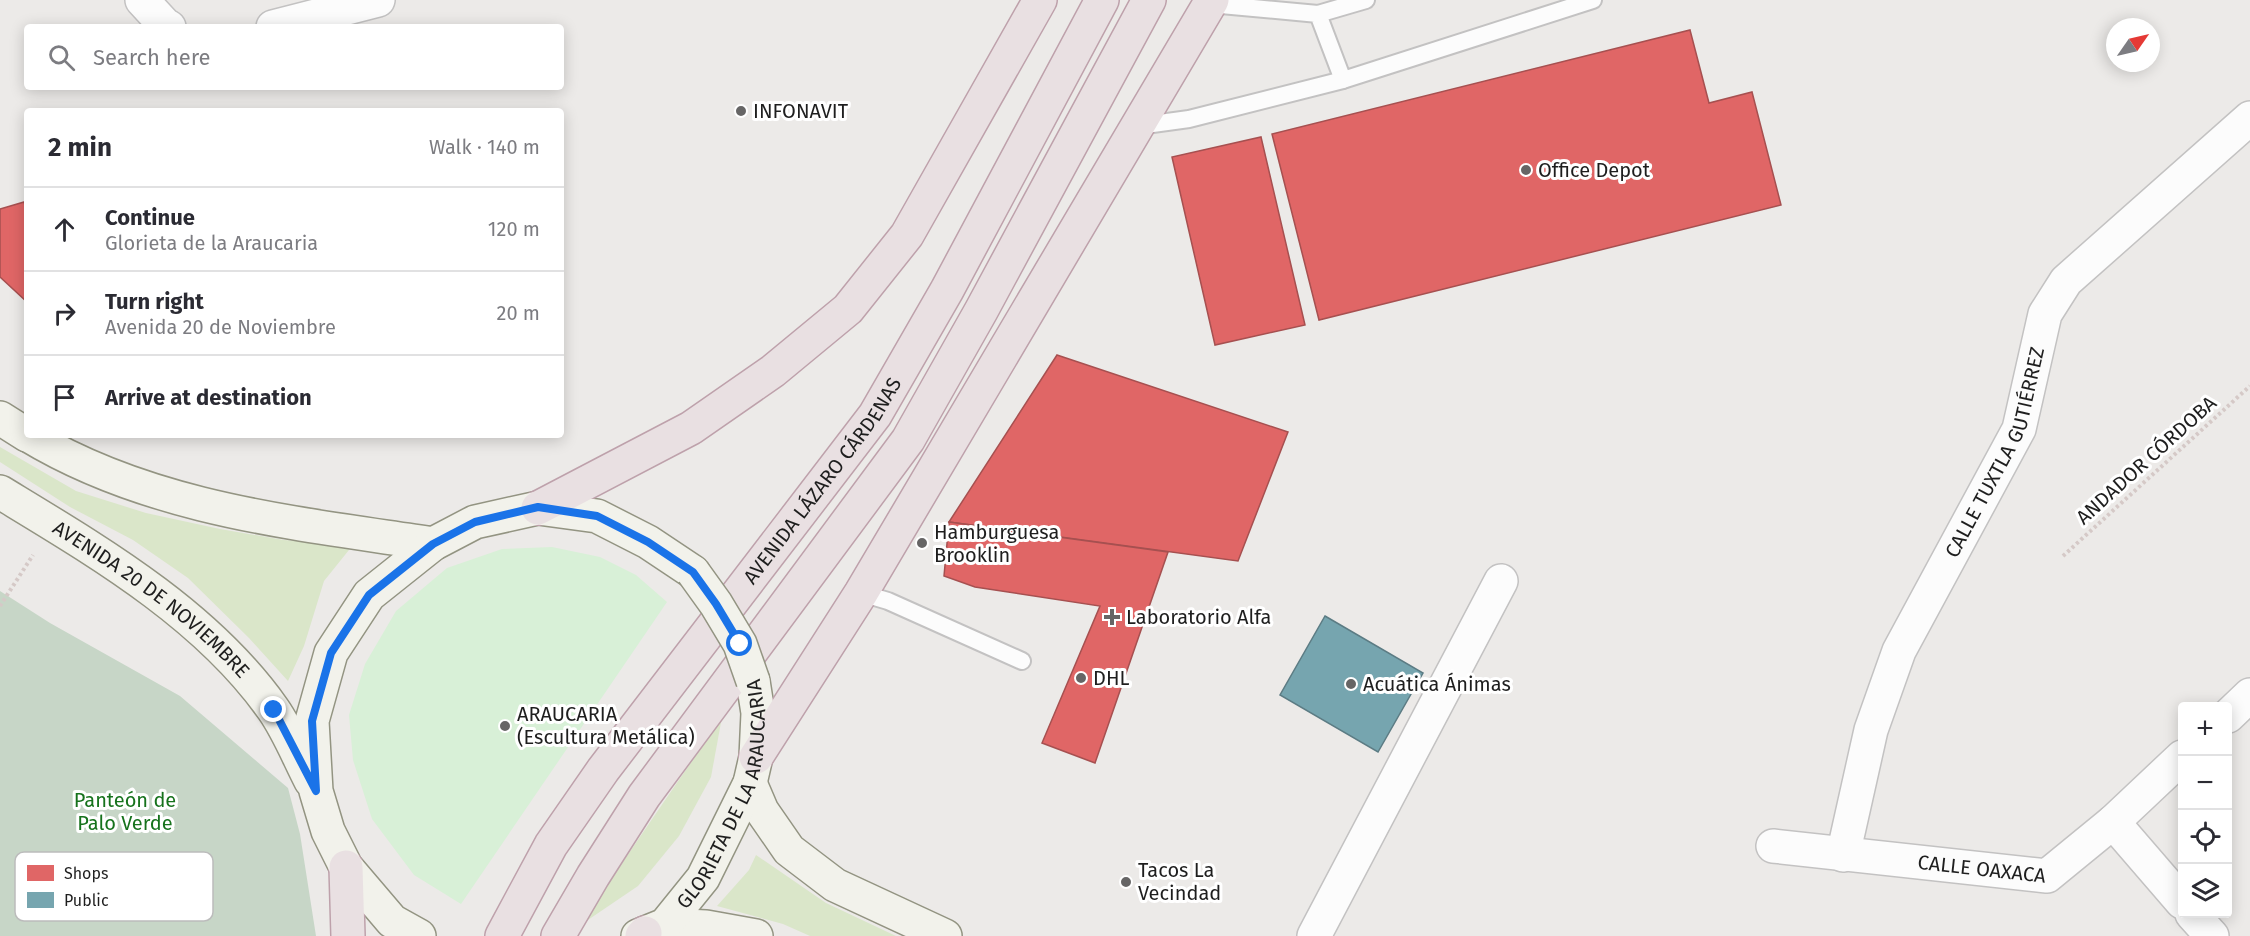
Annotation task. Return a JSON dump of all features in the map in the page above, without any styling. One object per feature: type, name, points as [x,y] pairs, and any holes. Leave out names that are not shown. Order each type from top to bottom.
[{"type":"highway","points":[[538,507],[691,428],[773,371],[848,309],[907,235],[1040,0]]},
{"type":"highway","name":"AVENIDA LÁZARO CÁRDENAS","points":[[502,936],[551,845],[603,770],[875,415],[947,290],[1102,0]]},
{"type":"highway","points":[[558,936],[592,876],[644,796],[908,440],[981,311],[1149,0]]},
{"type":"highway","points":[[753,770],[861,593],[1211,2]]},
{"type":"highway","points":[[346,867],[348,936]]},
{"type":"main road","points":[[0,418],[24,433]]},
{"type":"main road","points":[[32,438],[60,454],[154,491],[250,516],[433,544]]},
{"type":"main road","name":"AVENIDA 20 DE NOVIEMBRE","points":[[0,492],[106,557],[173,606],[231,659],[274,710],[316,791]]},
{"type":"main road","name":"GLORIETA DE LA ARAUCARIA","points":[[419,936],[393,921],[346,867],[328,831],[316,791],[312,721],[331,653],[369,595],[433,544],[475,522],[538,507],[597,516],[648,542],[693,572],[740,644],[753,681],[758,713],[753,770],[703,878],[647,933]]},
{"type":"main road","points":[[753,770],[762,811],[789,850],[835,885],[945,936]]},
{"type":"main road","points":[[647,933],[706,927],[756,936]]},
{"type":"street","points":[[142,0],[164,24]]},
{"type":"street","points":[[285,24],[378,0]]},
{"type":"street","name":"CALLE TUXTLA GUTIÉRREZ","points":[[1843,855],[1871,730],[1899,651],[2019,429],[2044,314],[2066,281],[2250,118]]},
{"type":"street","points":[[1314,936],[1501,581]]},
{"type":"street","points":[[2232,712],[2250,695]]},
{"type":"street","name":"CALLE OAXACA","points":[[1773,846],[2047,876],[2113,822],[2178,761]]},
{"type":"street","points":[[2113,822],[2178,897]]},
{"type":"street","points":[[2196,918],[2212,936]]},
{"type":"lane","points":[[1211,2],[1318,14],[1366,0]]},
{"type":"lane","points":[[1137,126],[1189,119],[1342,80],[1593,0]]},
{"type":"lane","points":[[1318,14],[1342,80]]},
{"type":"lane","points":[[861,593],[888,601],[1022,661]]},
{"type":"path","name":"ANDADOR CÓRDOBA","points":[[2063,556],[2250,386]]},
{"type":"path","points":[[0,606],[53,524]]},
{"type":"green space","points":[[0,447],[76,491],[146,513],[284,540],[353,545],[324,581],[304,646],[288,681],[249,638],[188,578],[133,540],[70,507],[0,462]]},
{"type":"green space","points":[[552,547],[600,557],[636,575],[667,602],[461,904],[414,875],[372,819],[353,760],[349,715],[365,664],[396,611],[447,568],[502,549]]},
{"type":"green space","name":"Panteón de Palo Verde","points":[[0,591],[50,623],[180,696],[288,788],[300,834],[316,936],[0,936]]},
{"type":"green space","points":[[722,717],[711,777],[679,836],[638,886],[579,926]]},
{"type":"green space","points":[[756,855],[826,903],[896,936],[810,936],[783,924],[717,906],[749,870]]},
{"type":"building: Shops","name":"Office Depot","points":[[1690,30],[1709,103],[1752,92],[1781,205],[1319,320],[1272,134]]},
{"type":"building: Shops","points":[[1261,137],[1305,325],[1215,345],[1172,157]]},
{"type":"building: Shops","points":[[24,202],[24,299],[0,277],[0,209]]},
{"type":"building: Shops","points":[[1057,355],[1288,432],[1238,561],[949,522]]},
{"type":"building: Shops","points":[[949,522],[1168,552],[1095,763],[1042,743],[1100,606],[975,587],[944,576]]},
{"type":"building: Public","name":"Acuática Ánimas","points":[[1325,616],[1423,673],[1378,752],[1280,695]]},
{"type":"place","name":"INFONAVIT","points":[[741,111]]},
{"type":"place","name":"Office Depot","points":[[1526,170]]},
{"type":"place","name":"Hamburguesa Brooklin","points":[[922,543]]},
{"type":"place","name":"Laboratorio Alfa","points":[[1112,617]]},
{"type":"place","name":"DHL","points":[[1081,678]]},
{"type":"place","name":"Acuática Ánimas","points":[[1351,684]]},
{"type":"place","name":"ARAUCARIA (Escultura Metálica)","points":[[505,726]]},
{"type":"place","name":"Tacos La Vecindad","points":[[1126,882]]},
{"type":"route","points":[[274,710],[316,791],[312,721],[331,653],[369,595],[433,544],[475,522],[538,507],[597,516],[648,542],[693,572],[740,644]]}]
